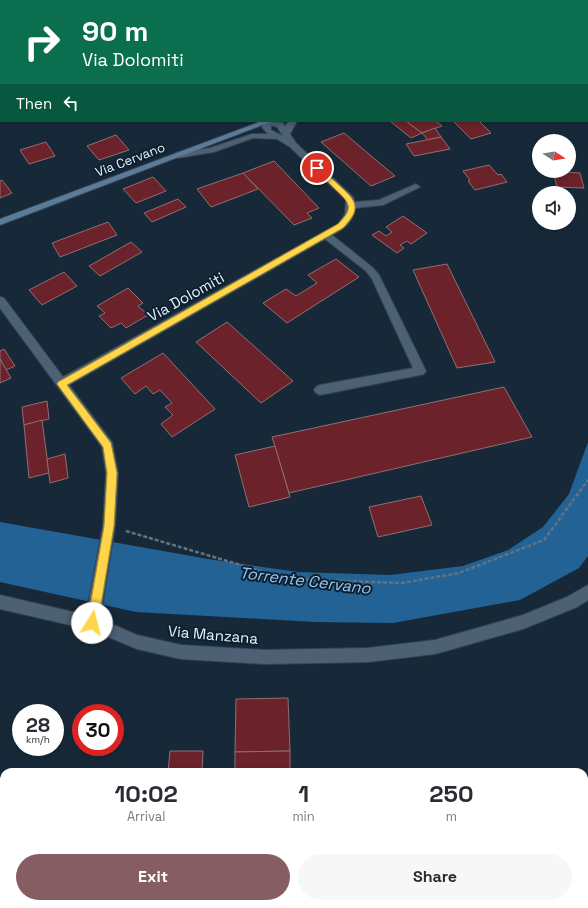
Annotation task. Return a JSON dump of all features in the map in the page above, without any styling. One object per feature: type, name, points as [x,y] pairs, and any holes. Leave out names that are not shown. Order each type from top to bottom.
[{"type":"main road","name":"Via Cervano","points":[[0,222],[265,122]]},
{"type":"street","points":[[268,122],[266,127],[268,131],[293,145],[350,199],[351,205],[380,203],[416,187]]},
{"type":"street","points":[[271,122],[280,125],[293,145]]},
{"type":"street","points":[[286,133],[292,122]]},
{"type":"street","points":[[178,155],[211,150],[252,136],[276,136]]},
{"type":"street","name":"Via Dolomiti","points":[[61,384],[341,226],[348,218],[352,208],[351,205]]},
{"type":"street","points":[[320,390],[420,371],[376,277],[369,269],[326,235]]},
{"type":"street","points":[[0,301],[5,319],[61,384],[108,446],[112,473],[109,526],[92,623]]},
{"type":"street","name":"Via Manzana","points":[[0,602],[92,623],[137,642],[181,652],[265,657],[368,654],[435,647],[523,622],[572,602],[588,592]]},
{"type":"path","points":[[109,526],[288,579],[402,583],[459,572],[544,540],[588,480]]},
{"type":"water","name":"Torrente Cervano","points":[[588,442],[588,556],[579,568],[520,600],[393,623],[316,622],[136,612],[0,582],[0,522],[208,559],[298,572],[390,575],[463,566],[508,550],[543,527],[569,494]]},
{"type":"building","points":[[391,122],[407,122],[422,133],[411,138]]},
{"type":"building","points":[[407,122],[437,122],[442,126],[422,133]]},
{"type":"building","points":[[454,122],[480,122],[491,133],[471,139]]},
{"type":"building","points":[[435,128],[441,137],[428,140],[422,133]]},
{"type":"building","points":[[344,133],[395,176],[371,186],[321,142]]},
{"type":"building","points":[[116,135],[129,150],[99,160],[87,146]]},
{"type":"building","points":[[441,137],[450,149],[414,156],[406,144]]},
{"type":"building","points":[[46,142],[55,156],[29,164],[20,150]]},
{"type":"building","points":[[274,161],[319,208],[307,213],[312,218],[294,225],[243,173]]},
{"type":"building","points":[[489,165],[498,175],[501,174],[507,182],[475,190],[463,171]]},
{"type":"building","points":[[243,173],[258,189],[211,207],[197,189]]},
{"type":"building","points":[[576,173],[580,173],[584,188],[576,188],[576,186],[557,186],[555,178],[576,178]]},
{"type":"building","points":[[153,177],[166,191],[136,203],[123,189]]},
{"type":"building","points":[[2,180],[12,193],[0,198],[0,181]]},
{"type":"building","points":[[178,199],[186,207],[152,222],[144,213]]},
{"type":"building","points":[[403,216],[427,233],[411,244],[407,241],[400,245],[404,248],[397,253],[372,235],[379,231],[386,236],[392,232],[386,227]]},
{"type":"building","points":[[108,222],[117,235],[60,257],[52,243]]},
{"type":"building","points":[[131,242],[142,252],[100,276],[89,266]]},
{"type":"building","points":[[336,259],[359,277],[287,323],[263,303],[286,289],[296,296],[317,283],[308,275]]},
{"type":"building","points":[[447,264],[495,362],[457,368],[413,270]]},
{"type":"building","points":[[64,272],[77,286],[42,305],[29,290]]},
{"type":"building","points":[[128,288],[143,303],[138,306],[148,315],[126,328],[121,323],[111,328],[99,316],[105,313],[97,306]]},
{"type":"building","points":[[227,322],[293,381],[261,403],[196,342]]},
{"type":"building","points":[[4,349],[15,366],[6,370],[0,359],[0,351]]},
{"type":"building","points":[[163,353],[215,409],[172,437],[161,424],[173,415],[165,407],[172,403],[160,390],[153,394],[146,386],[135,394],[121,378]]},
{"type":"building","points":[[0,359],[11,378],[0,383]]},
{"type":"building","points":[[504,387],[532,437],[289,493],[272,437]]},
{"type":"building","points":[[47,401],[49,419],[24,425],[22,407]]},
{"type":"building","points":[[42,420],[49,473],[29,478],[24,425]]},
{"type":"building","points":[[275,446],[290,497],[249,507],[235,455]]},
{"type":"building","points":[[65,454],[68,478],[50,483],[47,459]]},
{"type":"building","points":[[421,496],[432,525],[378,537],[369,507]]},
{"type":"building","points":[[288,698],[290,751],[235,752],[236,699]]},
{"type":"building","points":[[170,751],[203,751],[202,768],[168,768]]},
{"type":"building","points":[[290,751],[290,768],[235,768],[235,752]]},
{"type":"route","points":[[92,623],[109,526],[112,473],[108,446],[61,384],[341,226],[348,218],[352,208],[350,199],[317,168]]}]
